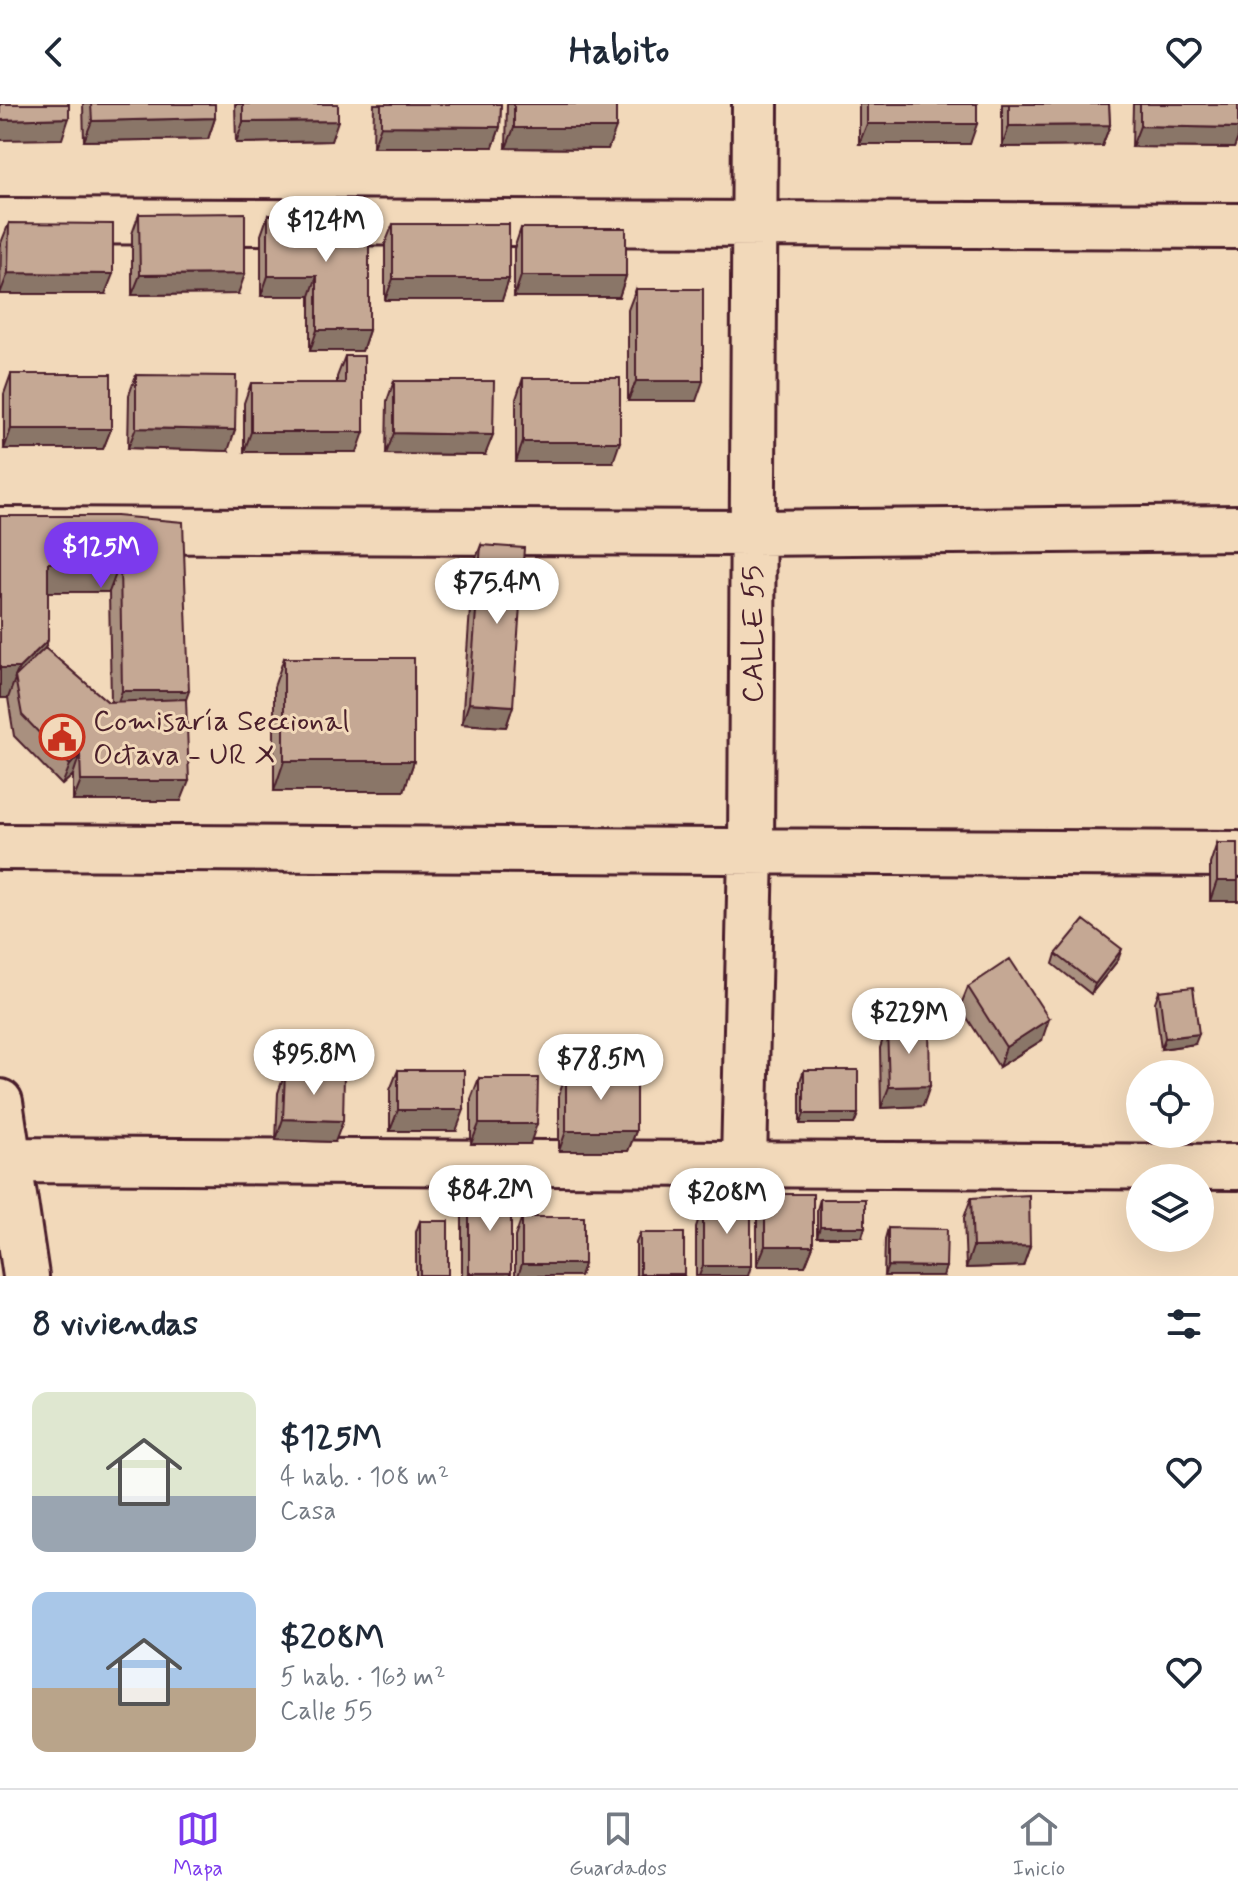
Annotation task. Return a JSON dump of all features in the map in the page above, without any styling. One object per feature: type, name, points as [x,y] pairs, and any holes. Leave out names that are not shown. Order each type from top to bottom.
[{"type":"street","name":"CALLE 55","points":[[744,1163],[751,851],[755,104]]},
{"type":"street","points":[[0,221],[1238,226]]},
{"type":"street","points":[[0,530],[753,533],[1238,528]]},
{"type":"street","points":[[0,847],[1238,854]]},
{"type":"street","points":[[0,1102],[26,1276]]},
{"type":"street","points":[[9,1160],[1238,1167]]},
{"type":"building","points":[[0,104],[69,104],[69,118],[0,120]]},
{"type":"building","points":[[91,104],[215,104],[215,118],[92,121]]},
{"type":"building","points":[[243,104],[338,104],[338,121],[243,122]]},
{"type":"building","points":[[381,104],[501,104],[500,127],[381,126]]},
{"type":"building","points":[[514,104],[616,104],[616,128],[514,128]]},
{"type":"building","points":[[867,104],[977,104],[977,124],[867,124]]},
{"type":"building","points":[[1009,104],[1109,104],[1110,125],[1009,126]]},
{"type":"building","points":[[1140,104],[1238,104],[1238,128],[1140,126]]},
{"type":"building","points":[[245,213],[245,274],[140,275],[139,214]]},
{"type":"building","points":[[268,215],[369,215],[369,330],[317,330],[317,276],[268,276]]},
{"type":"building","points":[[9,223],[113,224],[113,274],[8,273]]},
{"type":"building","points":[[393,224],[509,224],[509,279],[393,279]]},
{"type":"building","points":[[521,228],[626,228],[626,276],[521,276]]},
{"type":"building","points":[[636,289],[703,289],[703,381],[636,381]]},
{"type":"building","points":[[345,356],[364,356],[364,432],[251,432],[251,383],[345,383]]},
{"type":"building","points":[[11,374],[111,374],[111,429],[11,429]]},
{"type":"building","points":[[136,375],[236,376],[235,430],[136,428]]},
{"type":"building","points":[[523,378],[620,378],[620,442],[523,442]]},
{"type":"building","points":[[394,381],[494,381],[493,435],[394,433]]},
{"type":"building","points":[[0,516],[116,516],[183,522],[189,691],[122,691],[120,563],[48,563],[48,640],[19,668],[0,668]]},
{"type":"building","points":[[481,545],[524,548],[513,706],[469,703]]},
{"type":"building","points":[[45,648],[108,702],[186,699],[189,781],[81,781],[80,754],[70,765],[22,715],[15,677]]},
{"type":"building","points":[[284,658],[414,658],[414,761],[284,761]]},
{"type":"building","points":[[1217,843],[1238,843],[1238,881],[1217,881]]},
{"type":"building","points":[[1084,920],[1122,949],[1095,984],[1056,954]]},
{"type":"building","points":[[1010,959],[1049,1019],[1006,1047],[968,987]]},
{"type":"building","points":[[1193,987],[1199,1034],[1165,1038],[1159,991]]},
{"type":"building","points":[[929,1026],[930,1086],[889,1087],[887,1027]]},
{"type":"building","points":[[398,1070],[464,1070],[464,1110],[398,1110]]},
{"type":"building","points":[[804,1070],[858,1070],[858,1114],[804,1114]]},
{"type":"building","points":[[285,1073],[344,1074],[343,1121],[283,1119]]},
{"type":"building","points":[[566,1074],[636,1074],[636,1131],[566,1131]]},
{"type":"building","points":[[479,1078],[538,1078],[537,1124],[479,1124]]},
{"type":"building","points":[[469,1193],[511,1193],[511,1273],[469,1273]]},
{"type":"building","points":[[765,1194],[813,1194],[813,1246],[765,1246]]},
{"type":"building","points":[[1029,1195],[1030,1246],[973,1247],[971,1198]]},
{"type":"building","points":[[820,1199],[865,1199],[865,1227],[820,1227]]},
{"type":"building","points":[[703,1206],[751,1206],[751,1266],[703,1266]]},
{"type":"building","points":[[522,1217],[584,1217],[584,1264],[522,1264]]},
{"type":"building","points":[[420,1221],[448,1221],[448,1275],[420,1275]]},
{"type":"building","points":[[888,1228],[947,1229],[946,1267],[888,1266]]},
{"type":"building","points":[[640,1233],[684,1233],[684,1274],[640,1274]]},
{"type":"place","name":"Comisaría Seccional Octava - UR X","points":[[62,737]]}]
